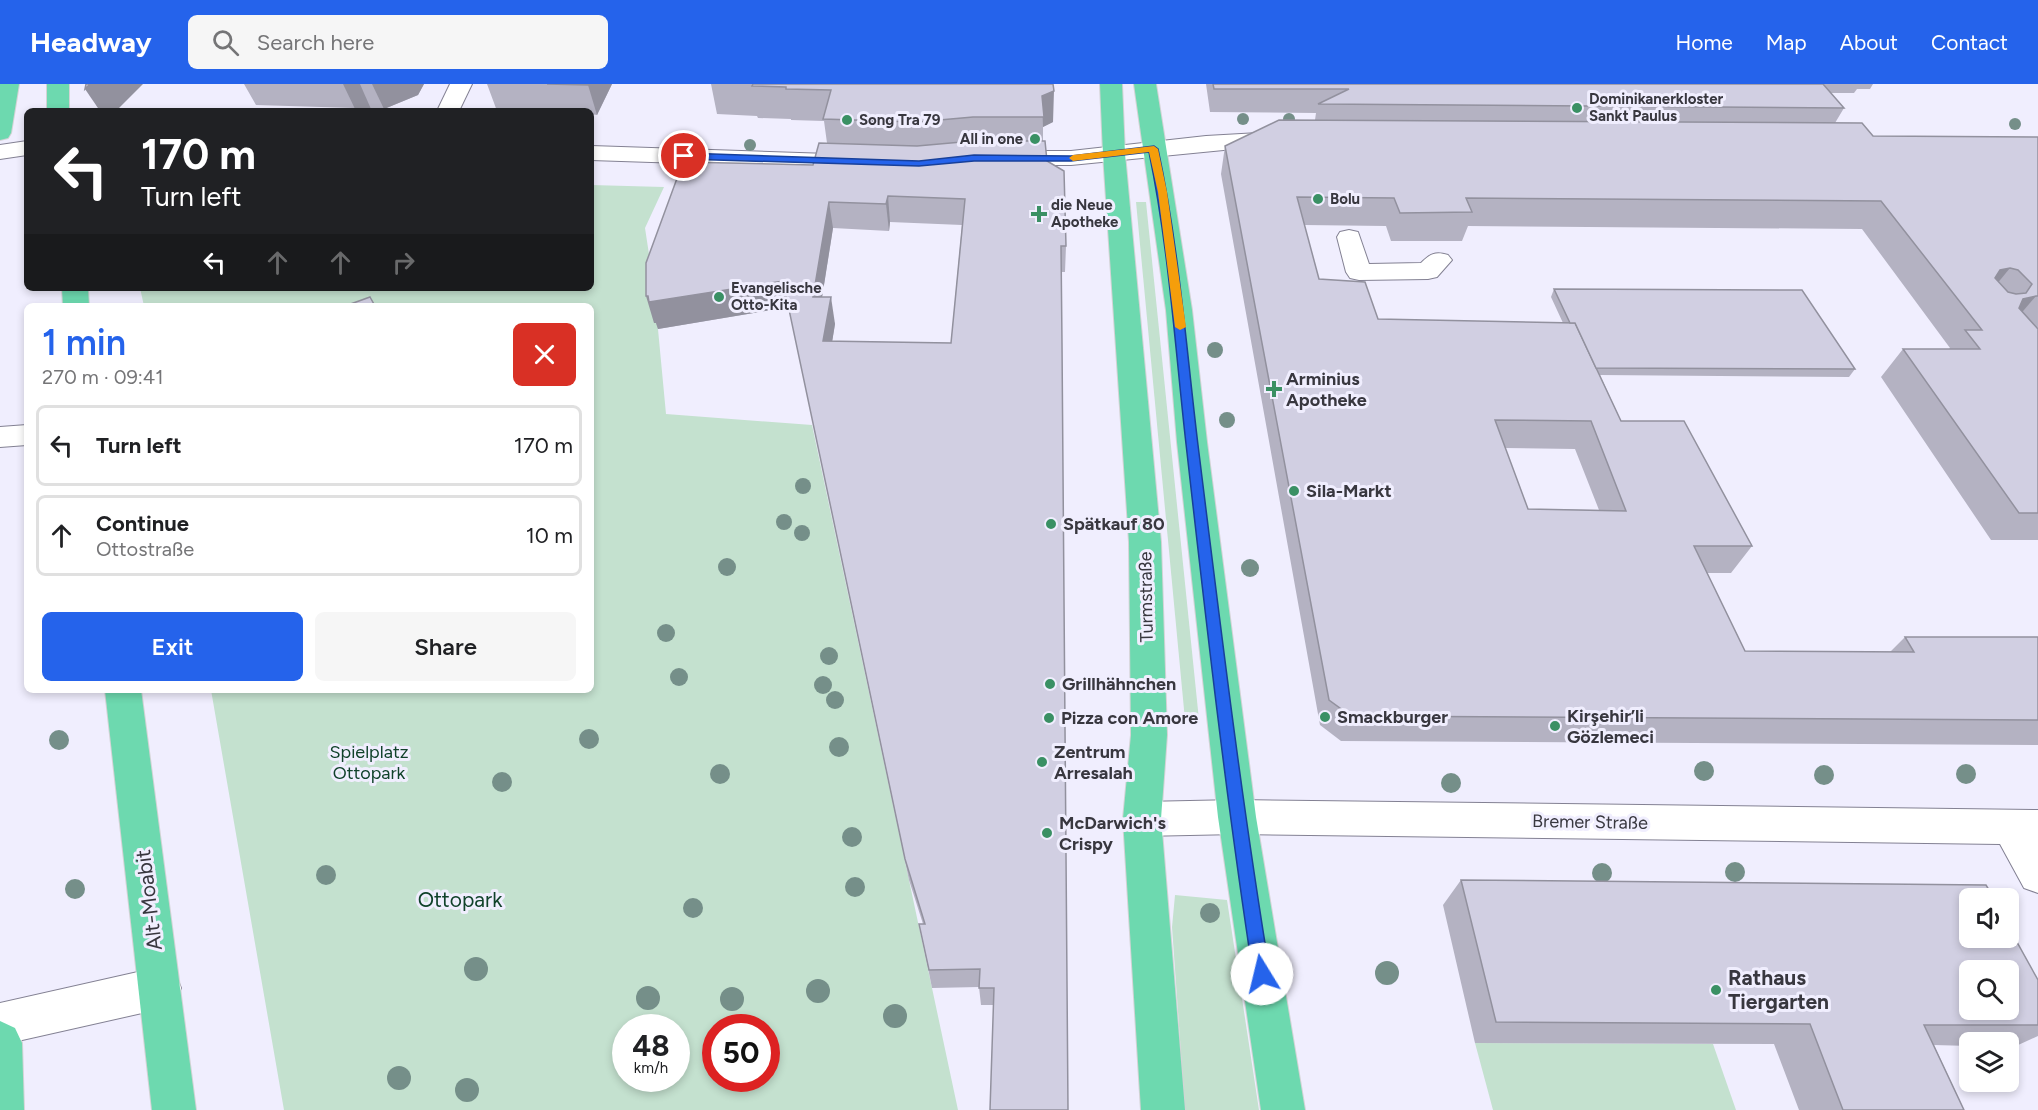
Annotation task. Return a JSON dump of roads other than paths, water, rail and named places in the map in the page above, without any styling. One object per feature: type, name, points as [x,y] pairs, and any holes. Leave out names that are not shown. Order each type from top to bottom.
[{"type":"main road","points":[[0,133],[8,84]]},
{"type":"main road","points":[[58,84],[58,108]]},
{"type":"main road","name":"Turmstraße","points":[[1111,84],[1114,154],[1145,542],[1149,735],[1142,819],[1163,1110]]},
{"type":"main road","points":[[1145,84],[1179,310],[1237,817],[1283,1110]]},
{"type":"main road","name":"Alt-Moabit","points":[[123,693],[174,1110]]},
{"type":"main road","points":[[0,1043],[2,1110]]},
{"type":"street","points":[[449,108],[461,84]]},
{"type":"street","points":[[985,158],[1071,158],[1206,143],[1301,138]]},
{"type":"street","points":[[0,152],[24,148]]},
{"type":"street","points":[[594,153],[885,162]]},
{"type":"street","points":[[1349,237],[1359,272],[1428,271],[1439,260]]},
{"type":"street","points":[[0,437],[24,435]]},
{"type":"street","name":"Bremer Straße","points":[[1142,819],[1237,817],[2024,827]]},
{"type":"street","points":[[2024,827],[2038,874]]},
{"type":"street","points":[[0,1024],[160,988]]},
{"type":"place","name":"Dominikanerkloster Sankt Paulus","points":[[1577,108]]},
{"type":"place","name":"Song Tra 79","points":[[847,120]]},
{"type":"place","name":"All in one","points":[[1035,139]]},
{"type":"place","name":"Bolu","points":[[1318,199]]},
{"type":"place","name":"die Neue Apotheke","points":[[1039,214]]},
{"type":"place","name":"Evangelische Otto-Kita","points":[[719,297]]},
{"type":"place","name":"Arminius Apotheke","points":[[1274,389]]},
{"type":"place","name":"Sila-Markt","points":[[1294,491]]},
{"type":"place","name":"Spätkauf 80","points":[[1051,524]]},
{"type":"place","name":"Grillhähnchen","points":[[1050,684]]},
{"type":"place","name":"Smackburger","points":[[1325,717]]},
{"type":"place","name":"Pizza con Amore","points":[[1049,718]]},
{"type":"place","name":"Kirşehir’li Gözlemeci","points":[[1555,726]]},
{"type":"place","name":"Zentrum Arresalah","points":[[1042,762]]},
{"type":"place","name":"McDarwich's Crispy","points":[[1047,833]]},
{"type":"place","name":"Rathaus Tiergarten","points":[[1716,990]]},
{"type":"park label","name":"Spielplatz Ottopark","points":[[369,762]]},
{"type":"park label","name":"Ottopark","points":[[460,900]]}]
